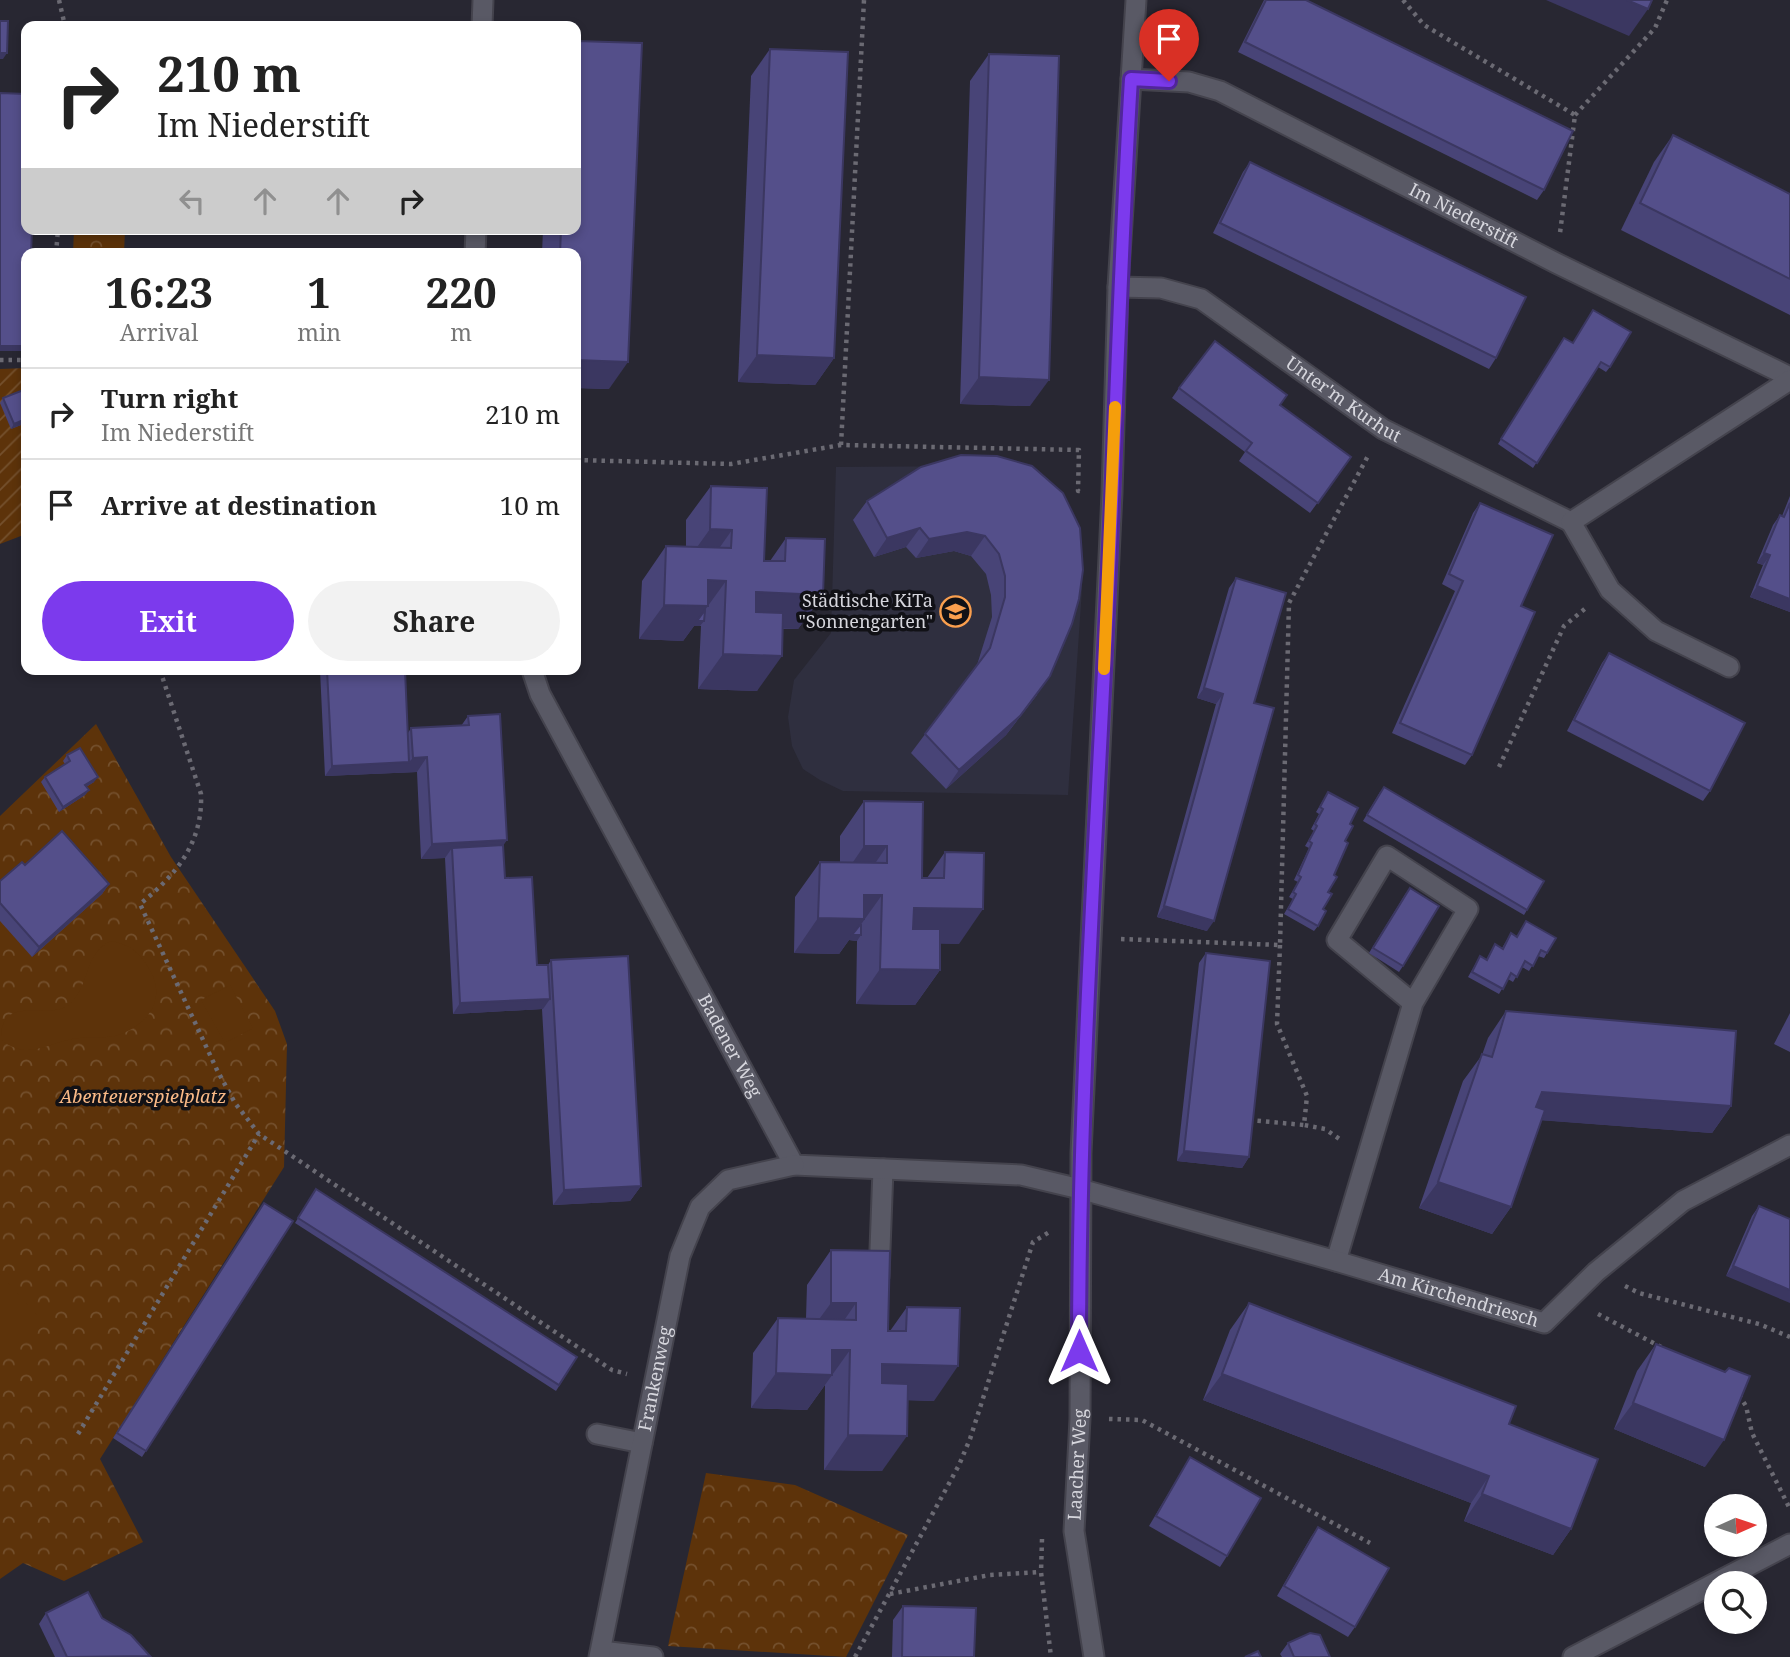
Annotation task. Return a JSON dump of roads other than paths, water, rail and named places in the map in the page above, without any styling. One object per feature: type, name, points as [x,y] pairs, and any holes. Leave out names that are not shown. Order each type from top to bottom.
[{"type":"street","points":[[482,21],[483,0]]},
{"type":"street","name":"Laacher Weg","points":[[1094,1657],[1074,1531],[1080,1419],[1080,1189],[1112,493],[1118,287],[1136,0]]},
{"type":"street","name":"Im Niederstift","points":[[1131,79],[1189,82],[1220,91],[1556,263],[1790,378]]},
{"type":"street","name":"Unter'm Kurhut","points":[[1118,287],[1161,288],[1201,299],[1383,429],[1571,522]]},
{"type":"street","points":[[1729,667],[1656,631],[1610,590],[1571,522],[1790,378]]},
{"type":"street","name":"Badener Weg","points":[[534,675],[540,694],[794,1165]]},
{"type":"street","points":[[1336,1261],[1413,1003],[1468,909],[1387,856],[1338,940],[1413,1003]]},
{"type":"street","name":"Am Kirchendriesch","points":[[1080,1189],[1544,1323],[1596,1272],[1683,1201],[1790,1145]]},
{"type":"street","points":[[794,1165],[1021,1175],[1080,1189]]},
{"type":"street","name":"Frankenweg","points":[[600,1654],[680,1256],[700,1207],[727,1180],[794,1165]]},
{"type":"street","points":[[878,1300],[883,1169]]},
{"type":"street","points":[[597,1434],[642,1443]]},
{"type":"street","points":[[1573,1657],[1790,1544]]},
{"type":"street","name":"Laacher Weg","points":[[1089,1626],[1106,1657]]},
{"type":"street","points":[[600,1654],[653,1657]]},
{"type":"place","name":"Städtische KiTa \"Sonnengarten\"","points":[[956,611]]},
{"type":"park label","name":"Abenteuerspielplatz","points":[[143,1097]]}]
